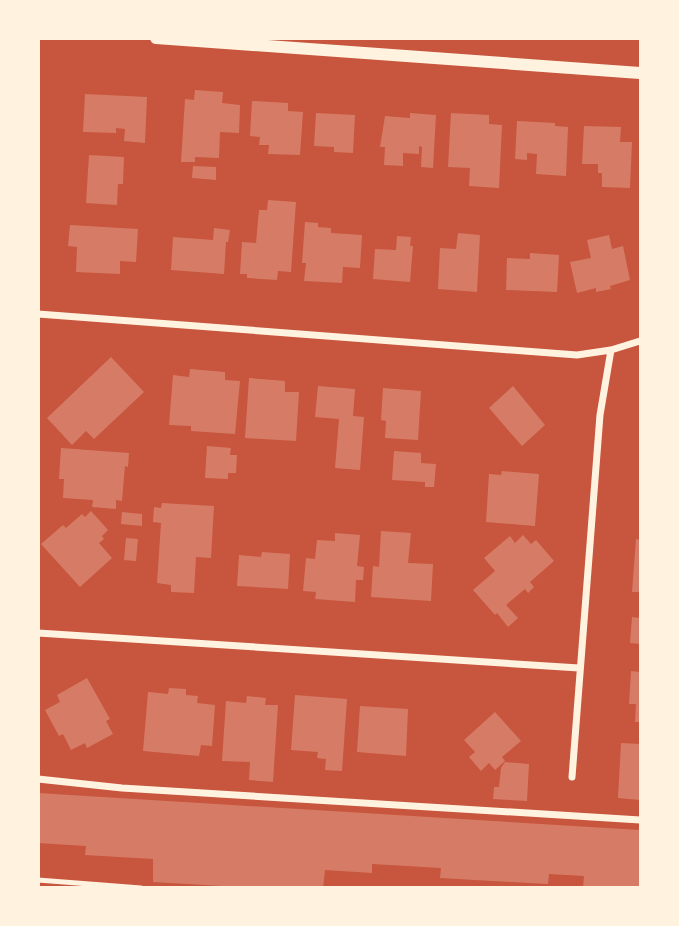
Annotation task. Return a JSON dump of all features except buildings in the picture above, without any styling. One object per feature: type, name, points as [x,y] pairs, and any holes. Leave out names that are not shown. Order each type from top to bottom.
[{"type":"street","points":[[156,38],[337,45],[640,73]]},
{"type":"street","points":[[38,314],[577,355],[611,350],[640,341]]},
{"type":"street","points":[[572,777],[600,415],[611,350]]},
{"type":"street","points":[[38,633],[579,668]]},
{"type":"street","points":[[38,779],[122,788],[640,820]]},
{"type":"lane","points":[[38,880],[141,887]]}]
